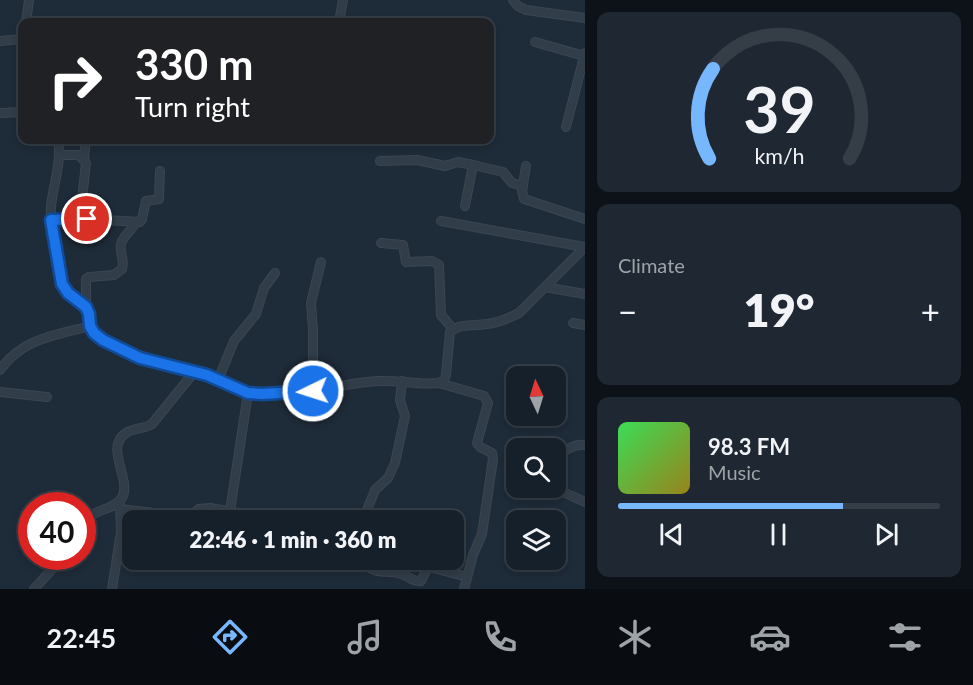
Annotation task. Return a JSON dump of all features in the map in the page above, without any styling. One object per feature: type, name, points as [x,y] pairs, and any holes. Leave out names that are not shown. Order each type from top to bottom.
[{"type":"street","points":[[27,18],[29,0]]},
{"type":"street","points":[[340,18],[343,0]]},
{"type":"street","points":[[513,0],[526,10],[585,18]]},
{"type":"street","points":[[0,41],[18,39]]},
{"type":"street","points":[[535,42],[584,54],[566,127]]},
{"type":"street","points":[[0,113],[18,112]]},
{"type":"street","points":[[58,144],[57,178],[51,207],[51,220],[62,284],[68,293],[86,307]]},
{"type":"street","points":[[86,144],[83,208],[87,219]]},
{"type":"street","points":[[59,155],[84,158]]},
{"type":"street","points":[[380,161],[417,160],[445,166],[458,162],[503,172],[512,183],[523,186]]},
{"type":"street","points":[[465,206],[473,165]]},
{"type":"street","points":[[526,166],[522,195],[524,199],[585,219]]},
{"type":"street","points":[[51,220],[87,219],[135,223],[142,219],[146,201],[159,199],[160,171]]},
{"type":"street","points":[[441,221],[585,247]]},
{"type":"street","points":[[135,223],[122,242],[121,251],[124,258],[122,269],[114,275],[86,279],[86,307],[90,326],[94,333],[103,340],[140,358],[195,371],[248,393],[313,391],[357,383],[402,381],[439,384],[484,396],[488,403],[477,442],[480,447],[492,453],[493,459],[482,534],[473,555],[464,589]]},
{"type":"street","points":[[381,243],[403,245],[406,262],[432,261],[439,265],[441,315],[453,329]]},
{"type":"street","points":[[439,384],[446,375],[448,340],[453,329],[505,320],[528,306],[585,247]]},
{"type":"street","points":[[313,391],[311,303],[321,262]]},
{"type":"street","points":[[218,380],[234,341],[256,314],[264,288],[275,273]]},
{"type":"street","points":[[545,287],[585,294]]},
{"type":"street","points":[[573,323],[585,325]]},
{"type":"street","points":[[0,370],[9,358],[24,346],[90,326]]},
{"type":"street","points":[[112,589],[121,532],[120,505],[123,489],[118,441],[126,433],[152,424],[195,371]]},
{"type":"street","points":[[367,510],[375,490],[388,478],[394,463],[405,416],[400,400],[402,381]]},
{"type":"street","points":[[0,392],[47,397]]},
{"type":"street","points":[[230,510],[248,393]]},
{"type":"street","points":[[566,450],[573,445],[585,445]]},
{"type":"street","points":[[566,493],[585,502]]},
{"type":"street","points":[[96,512],[120,505],[146,510]]},
{"type":"street","points":[[200,510],[204,507],[224,510]]},
{"type":"street","points":[[34,589],[51,570]]},
{"type":"street","points":[[373,570],[404,575],[416,582],[422,581],[427,570]]},
{"type":"street","points":[[441,570],[467,577]]},
{"type":"route","points":[[87,219],[51,220],[62,284],[68,293],[86,307],[90,326],[94,333],[103,340],[140,358],[195,371],[248,393],[313,391]]}]
